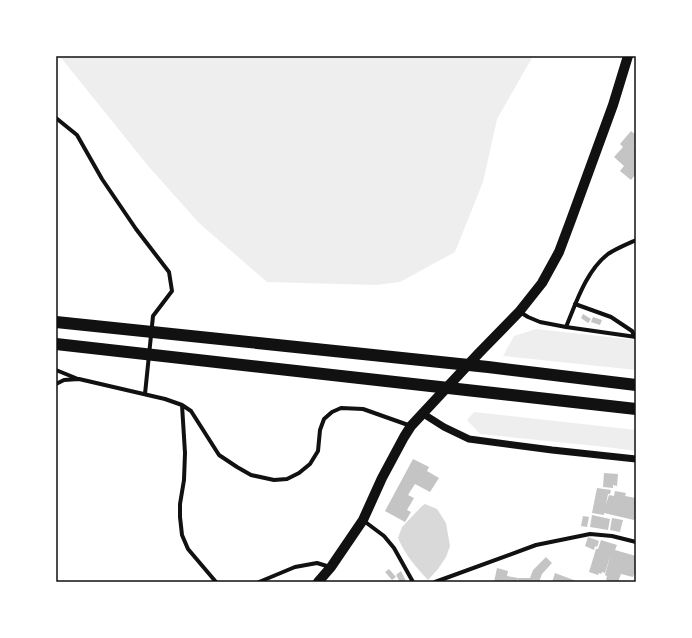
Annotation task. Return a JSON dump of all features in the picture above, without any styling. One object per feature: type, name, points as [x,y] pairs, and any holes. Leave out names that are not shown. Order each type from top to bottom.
[{"type":"highway","points":[[56,322],[488,367],[636,385]]},
{"type":"highway","points":[[56,344],[636,409]]},
{"type":"highway","points":[[56,350],[118,351]]},
{"type":"main road","points":[[318,582],[331,567],[363,520],[382,478],[411,426],[519,312],[542,283],[559,252],[613,105],[628,56]]},
{"type":"street","points":[[56,118],[77,135],[102,179],[136,229],[169,272],[172,291],[153,316],[145,394]]},
{"type":"street","points":[[566,327],[575,304],[593,270],[608,254],[636,240]]},
{"type":"street","points":[[575,304],[611,317],[632,331],[636,337]]},
{"type":"street","points":[[519,312],[540,322],[636,337]]},
{"type":"street","points":[[56,370],[79,379],[145,394],[182,405],[191,411],[219,455],[251,475],[274,480],[287,479],[299,473],[310,464],[318,451],[320,430],[324,419],[332,412],[341,408],[363,409],[411,426]]},
{"type":"street","points":[[56,384],[64,380],[79,379]]},
{"type":"street","points":[[182,405],[185,453],[184,480],[180,504],[182,535],[188,550],[216,582]]},
{"type":"street","points":[[422,413],[444,427],[469,439],[636,460]]},
{"type":"street","points":[[363,520],[384,536],[394,548],[412,582]]},
{"type":"street","points":[[435,582],[536,545],[590,534],[612,536],[636,542]]},
{"type":"street","points":[[259,582],[295,567],[317,563],[331,567]]},
{"type":"shaded area","points":[[56,56],[533,56],[497,119],[483,182],[455,252],[400,282],[376,285],[267,282],[199,223],[149,167],[62,59]]},
{"type":"shaded area","points":[[536,329],[636,340],[636,370],[503,356],[514,336]]},
{"type":"shaded area","points":[[474,412],[636,430],[636,451],[480,434],[467,420]]},
{"type":"shaded area","points":[[425,504],[437,509],[446,523],[450,546],[446,557],[428,580],[411,560],[398,538],[402,527]]},
{"type":"building","points":[[631,131],[636,135],[636,142],[634,145],[636,147],[636,176],[635,175],[631,180],[620,171],[624,166],[614,157],[623,147],[620,144]]},
{"type":"building","points":[[583,314],[591,319],[588,323],[581,318]]},
{"type":"building","points":[[593,317],[602,320],[600,325],[591,322]]},
{"type":"building","points":[[413,459],[429,467],[427,471],[439,478],[430,492],[415,484],[408,495],[414,498],[407,510],[411,512],[405,522],[385,511]]},
{"type":"building","points":[[604,473],[618,474],[617,486],[613,485],[613,488],[603,487]]},
{"type":"building","points":[[597,488],[611,490],[610,494],[608,494],[606,504],[609,495],[614,496],[615,491],[626,493],[625,496],[636,498],[636,519],[634,520],[604,513],[604,515],[592,513]]},
{"type":"building","points":[[592,515],[610,519],[608,530],[590,527]]},
{"type":"building","points":[[583,516],[589,517],[587,527],[581,526]]},
{"type":"building","points":[[612,518],[623,520],[620,532],[610,530]]},
{"type":"building","points":[[588,537],[599,541],[594,550],[585,546]]},
{"type":"building","points":[[601,540],[617,545],[615,550],[636,556],[636,569],[633,577],[621,574],[618,582],[606,580],[607,576],[605,575],[611,553],[605,573],[602,572],[598,575],[589,572],[596,549],[598,549]]},
{"type":"building","points":[[546,557],[552,563],[542,574],[539,582],[518,582],[518,578],[530,578],[533,570]]},
{"type":"building","points":[[497,568],[508,571],[507,576],[518,578],[517,582],[494,582]]},
{"type":"building","points":[[389,569],[396,577],[392,580],[385,572]]},
{"type":"building","points":[[401,571],[406,581],[404,582],[400,582],[396,575]]},
{"type":"building","points":[[555,573],[579,582],[552,582]]}]
